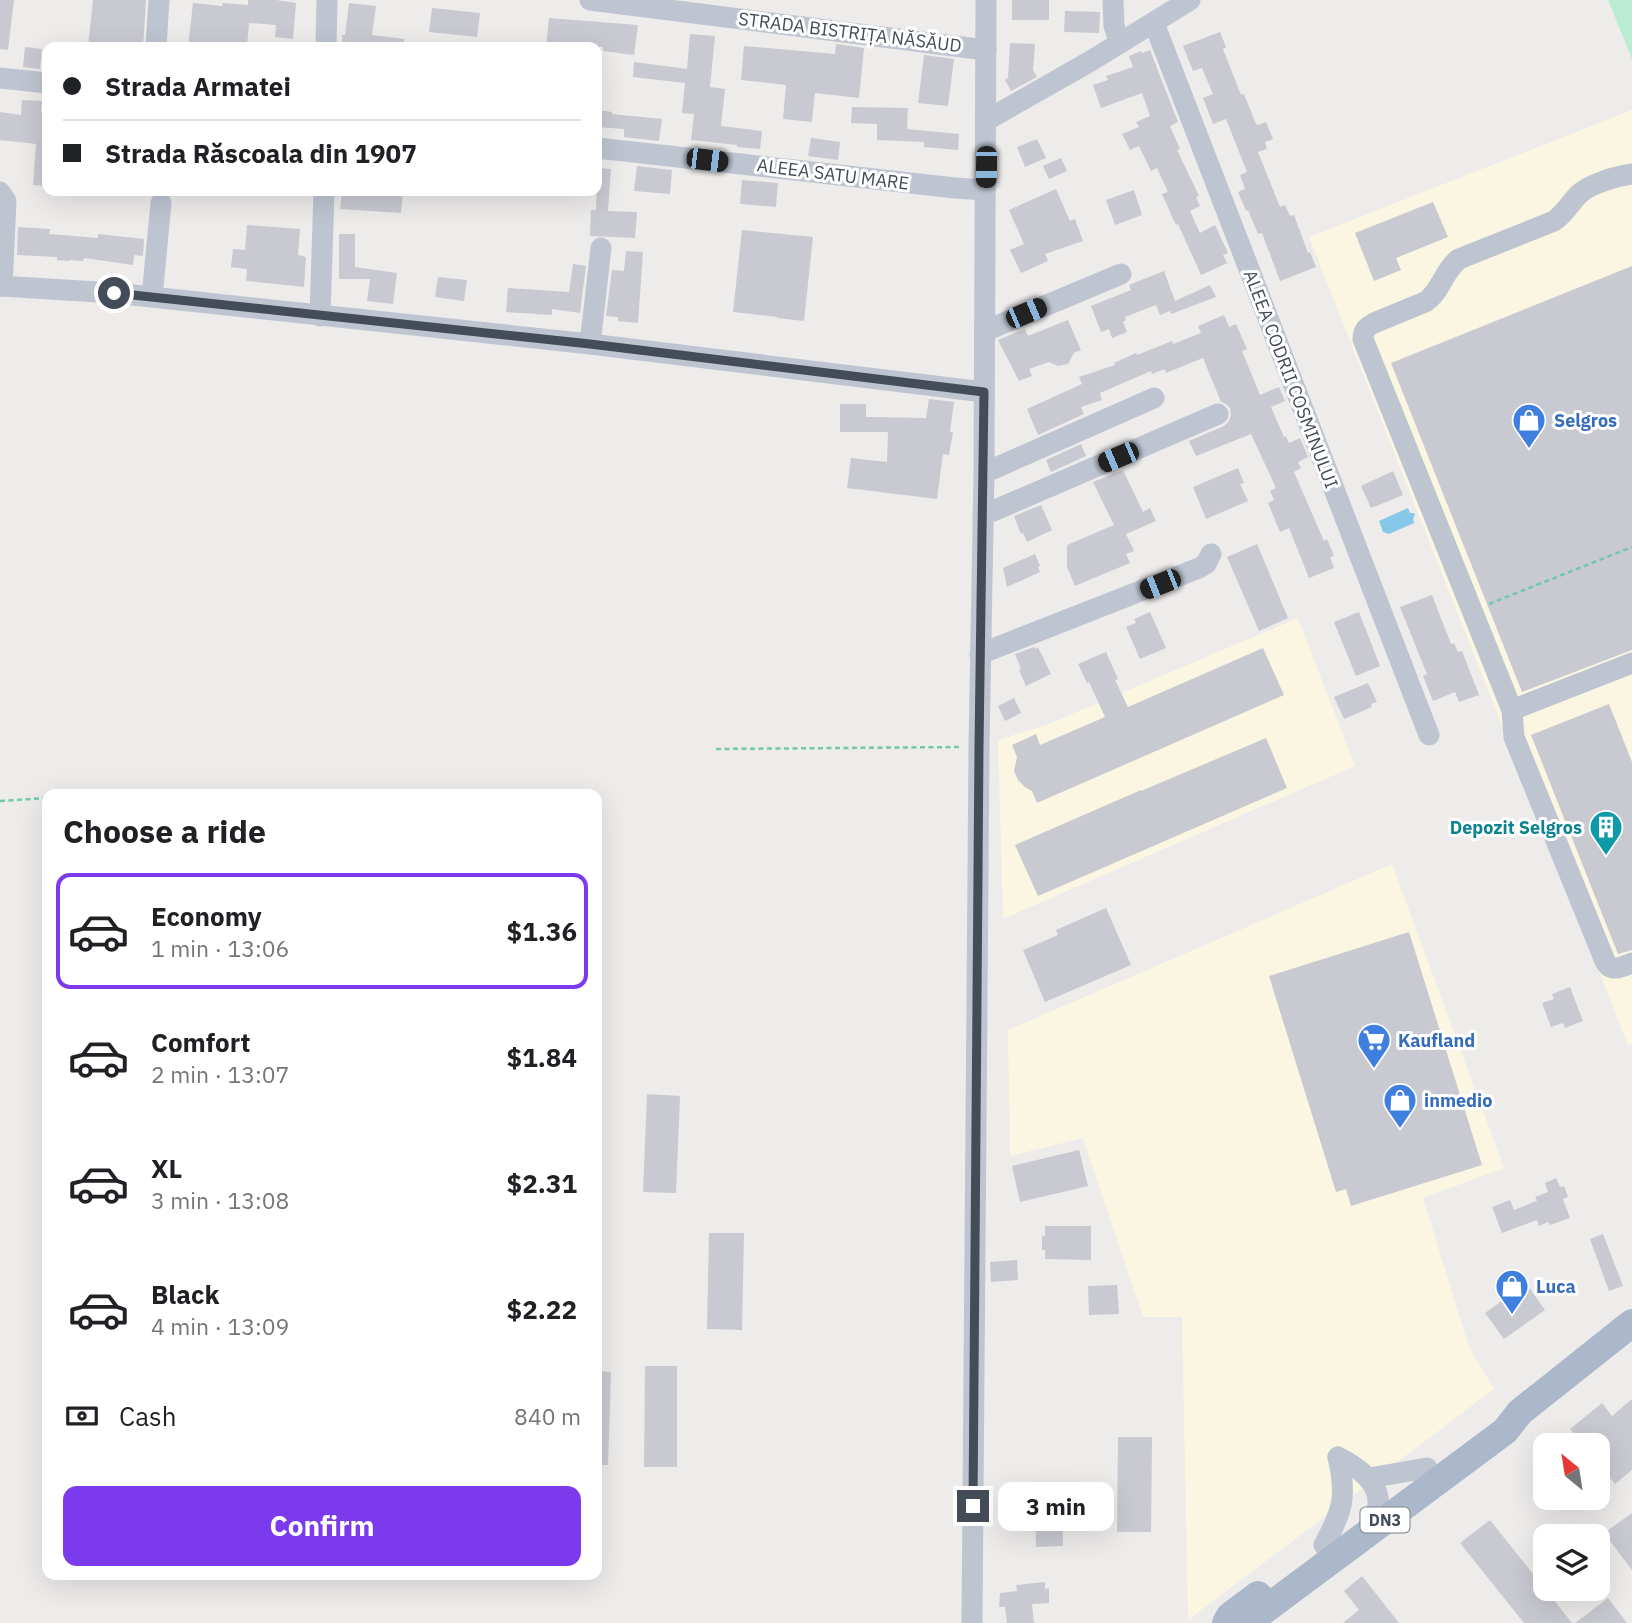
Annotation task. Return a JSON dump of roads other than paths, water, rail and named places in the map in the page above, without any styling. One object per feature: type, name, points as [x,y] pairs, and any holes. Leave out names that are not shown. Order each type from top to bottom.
[{"type":"main road","name":"DN3","points":[[1247,1623],[1505,1430],[1520,1412],[1632,1323]]},
{"type":"main road","name":"DN3","points":[[1226,1623],[1230,1616],[1427,1468],[1496,1419],[1520,1412]]},
{"type":"street","points":[[156,42],[159,0]]},
{"type":"street","points":[[326,42],[327,0]]},
{"type":"street","name":"STRADA BISTRIȚA NĂSĂUD","points":[[590,0],[986,50]]},
{"type":"street","points":[[972,1623],[986,0]]},
{"type":"street","points":[[1113,0],[1114,26],[1120,43]]},
{"type":"street","points":[[986,120],[1190,0]]},
{"type":"street","name":"ALEEA CODRII COSMINULUI","points":[[1154,23],[1429,735]]},
{"type":"street","points":[[0,78],[42,82]]},
{"type":"street","name":"ALEEA SATU MARE","points":[[602,149],[985,190]]},
{"type":"street","points":[[1632,174],[1622,175],[1584,190],[1554,221],[1459,259],[1448,269],[1431,298],[1374,323],[1363,332],[1363,339],[1511,710],[1514,737],[1607,966],[1612,969],[1632,963]]},
{"type":"street","points":[[0,192],[6,201],[1,286],[114,293],[590,344],[984,392]]},
{"type":"street","points":[[320,316],[324,196]]},
{"type":"street","points":[[152,297],[161,203]]},
{"type":"street","points":[[590,344],[601,248]]},
{"type":"street","points":[[985,331],[1121,274]]},
{"type":"street","points":[[984,473],[1154,398]]},
{"type":"street","points":[[983,513],[1219,414]]},
{"type":"street","points":[[980,654],[1199,568],[1206,564],[1210,554]]},
{"type":"street","points":[[1511,710],[1626,665]]},
{"type":"street","points":[[1324,1545],[1337,1521],[1343,1499],[1338,1457],[1353,1464],[1369,1478],[1379,1503],[1373,1523],[1359,1540]]},
{"type":"street","points":[[1369,1478],[1427,1468]]},
{"type":"water","points":[[1408,508],[1410,513],[1415,514],[1414,523],[1389,534],[1383,532],[1379,521]]},
{"type":"place","name":"Selgros","points":[[1529,450]]},
{"type":"place","name":"Depozit Selgros","points":[[1606,857]]},
{"type":"place","name":"Kaufland","points":[[1374,1070]]},
{"type":"place","name":"inmedio","points":[[1400,1130]]},
{"type":"place","name":"Luca","points":[[1512,1316]]}]
